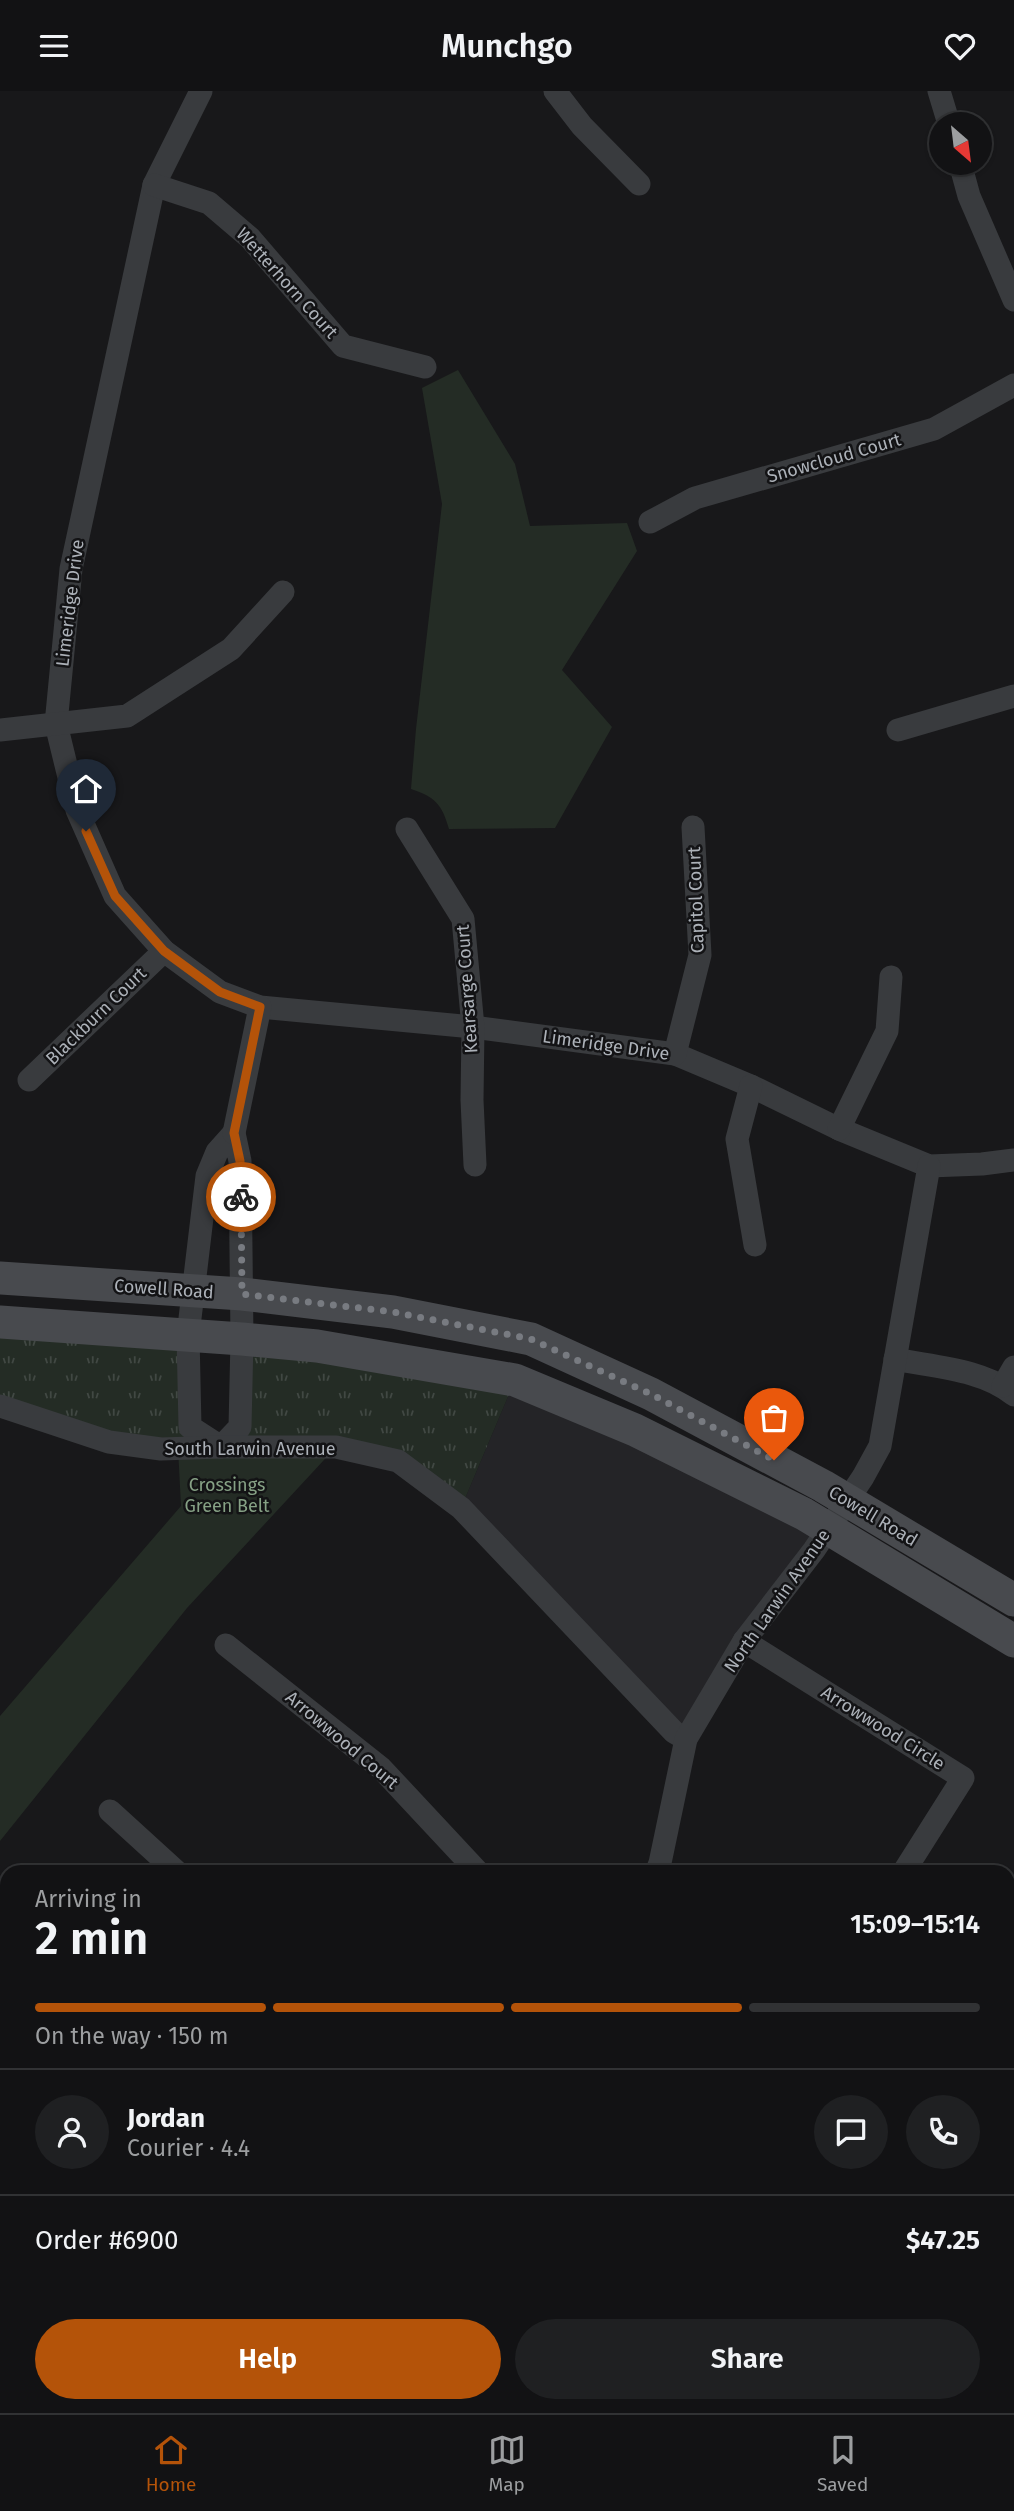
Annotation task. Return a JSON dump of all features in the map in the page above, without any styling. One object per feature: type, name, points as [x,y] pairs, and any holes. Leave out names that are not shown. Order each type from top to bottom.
[{"type":"street","name":"Limeridge Drive","points":[[201,91],[154,185],[71,569],[56,724],[77,810],[115,896],[164,951],[220,992],[260,1007],[473,1027],[675,1053],[839,1129],[929,1166],[1014,1160]]},
{"type":"street","points":[[555,91],[583,126],[639,184]]},
{"type":"street","points":[[942,92],[946,112]]},
{"type":"street","points":[[964,175],[1014,300]]},
{"type":"street","name":"Wetterhorn Court","points":[[154,185],[209,203],[250,238],[343,346],[425,367]]},
{"type":"street","name":"Snowcloud Court","points":[[650,522],[695,498],[934,429],[1014,385]]},
{"type":"street","points":[[0,730],[127,716],[231,649],[283,592]]},
{"type":"street","points":[[898,730],[1014,696]]},
{"type":"street","name":"Capitol Court","points":[[675,1053],[700,955],[693,827]]},
{"type":"street","name":"Kearsarge Court","points":[[407,829],[463,919],[473,1027],[475,1165]]},
{"type":"street","name":"Blackburn Court","points":[[29,1080],[164,951]]},
{"type":"street","points":[[839,1129],[887,1031],[891,977]]},
{"type":"street","points":[[234,1133],[217,1152],[207,1176],[188,1335],[190,1427],[221,1447],[240,1427],[240,1161],[234,1133],[260,1007]]},
{"type":"street","points":[[751,1086],[737,1139],[755,1245]]},
{"type":"street","name":"North Larwin Avenue","points":[[659,1865],[686,1739],[744,1641],[828,1528],[863,1477],[880,1446],[929,1166]]},
{"type":"street","name":"Cowell Road","points":[[0,1278],[242,1294],[393,1312],[531,1339],[651,1394],[847,1500],[1014,1600]]},
{"type":"street","name":"Cowell Road","points":[[0,1322],[317,1346],[515,1380],[635,1430],[828,1528],[1014,1641]]},
{"type":"street","points":[[895,1359],[1010,1383]]},
{"type":"street","name":"South Larwin Avenue","points":[[0,1406],[109,1442],[161,1449],[336,1447],[398,1461],[461,1509],[674,1732],[686,1739]]},
{"type":"street","name":"Arrowwood Circle","points":[[744,1641],[963,1778],[908,1865]]},
{"type":"street","name":"Arrowwood Court","points":[[226,1645],[382,1768],[473,1865]]},
{"type":"street","points":[[110,1811],[169,1865]]},
{"type":"shaded area","points":[[515,1380],[828,1528],[686,1739],[461,1508]]},
{"type":"green space","points":[[458,370],[515,464],[530,526],[627,523],[637,551],[562,670],[612,727],[555,828],[449,829],[440,807],[426,795],[411,789],[442,504],[422,388]]},
{"type":"green space","points":[[0,1322],[188,1335],[190,1427],[221,1446],[240,1427],[242,1339],[515,1380],[461,1508],[398,1461],[178,1448],[0,1406]]},
{"type":"green space","name":"Crossings Green Belt","points":[[336,1447],[187,1608],[0,1841],[0,1716],[181,1506],[178,1448]]},
{"type":"way so far","points":[[241,1197],[242,1294],[393,1312],[531,1339],[651,1394],[774,1460]]},
{"type":"route","points":[[86,831],[115,896],[164,951],[220,992],[260,1007],[234,1133],[240,1161],[241,1197]]}]
